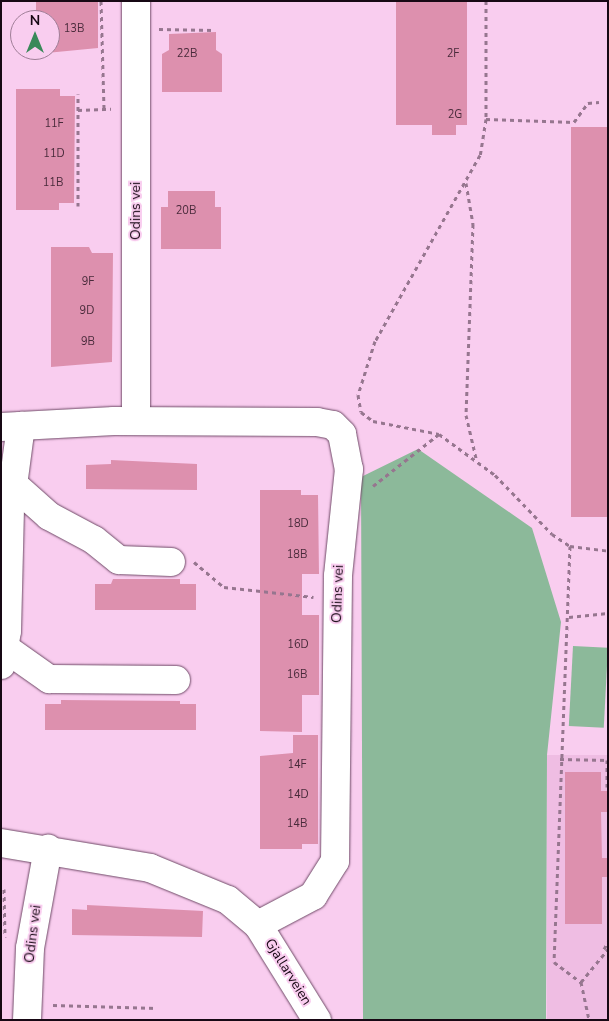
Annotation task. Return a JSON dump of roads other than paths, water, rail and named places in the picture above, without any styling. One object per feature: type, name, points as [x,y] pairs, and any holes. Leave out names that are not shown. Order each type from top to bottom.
[{"type":"lane","name":"Odins vei","points":[[136,1],[136,421]]},
{"type":"lane","name":"Odins vei","points":[[3,657],[12,484],[11,426],[136,421],[333,425],[348,449],[346,511],[338,576],[335,861],[313,896],[258,926]]},
{"type":"lane","points":[[12,484],[49,516],[86,536],[119,560],[171,562]]},
{"type":"lane","points":[[3,657],[49,679],[176,680]]},
{"type":"lane","name":"Gjallarveien","points":[[1,842],[48,849],[175,876],[228,900],[258,926],[317,1020]]},
{"type":"lane","name":"Odins vei","points":[[27,1012],[30,948],[48,849]]}]
